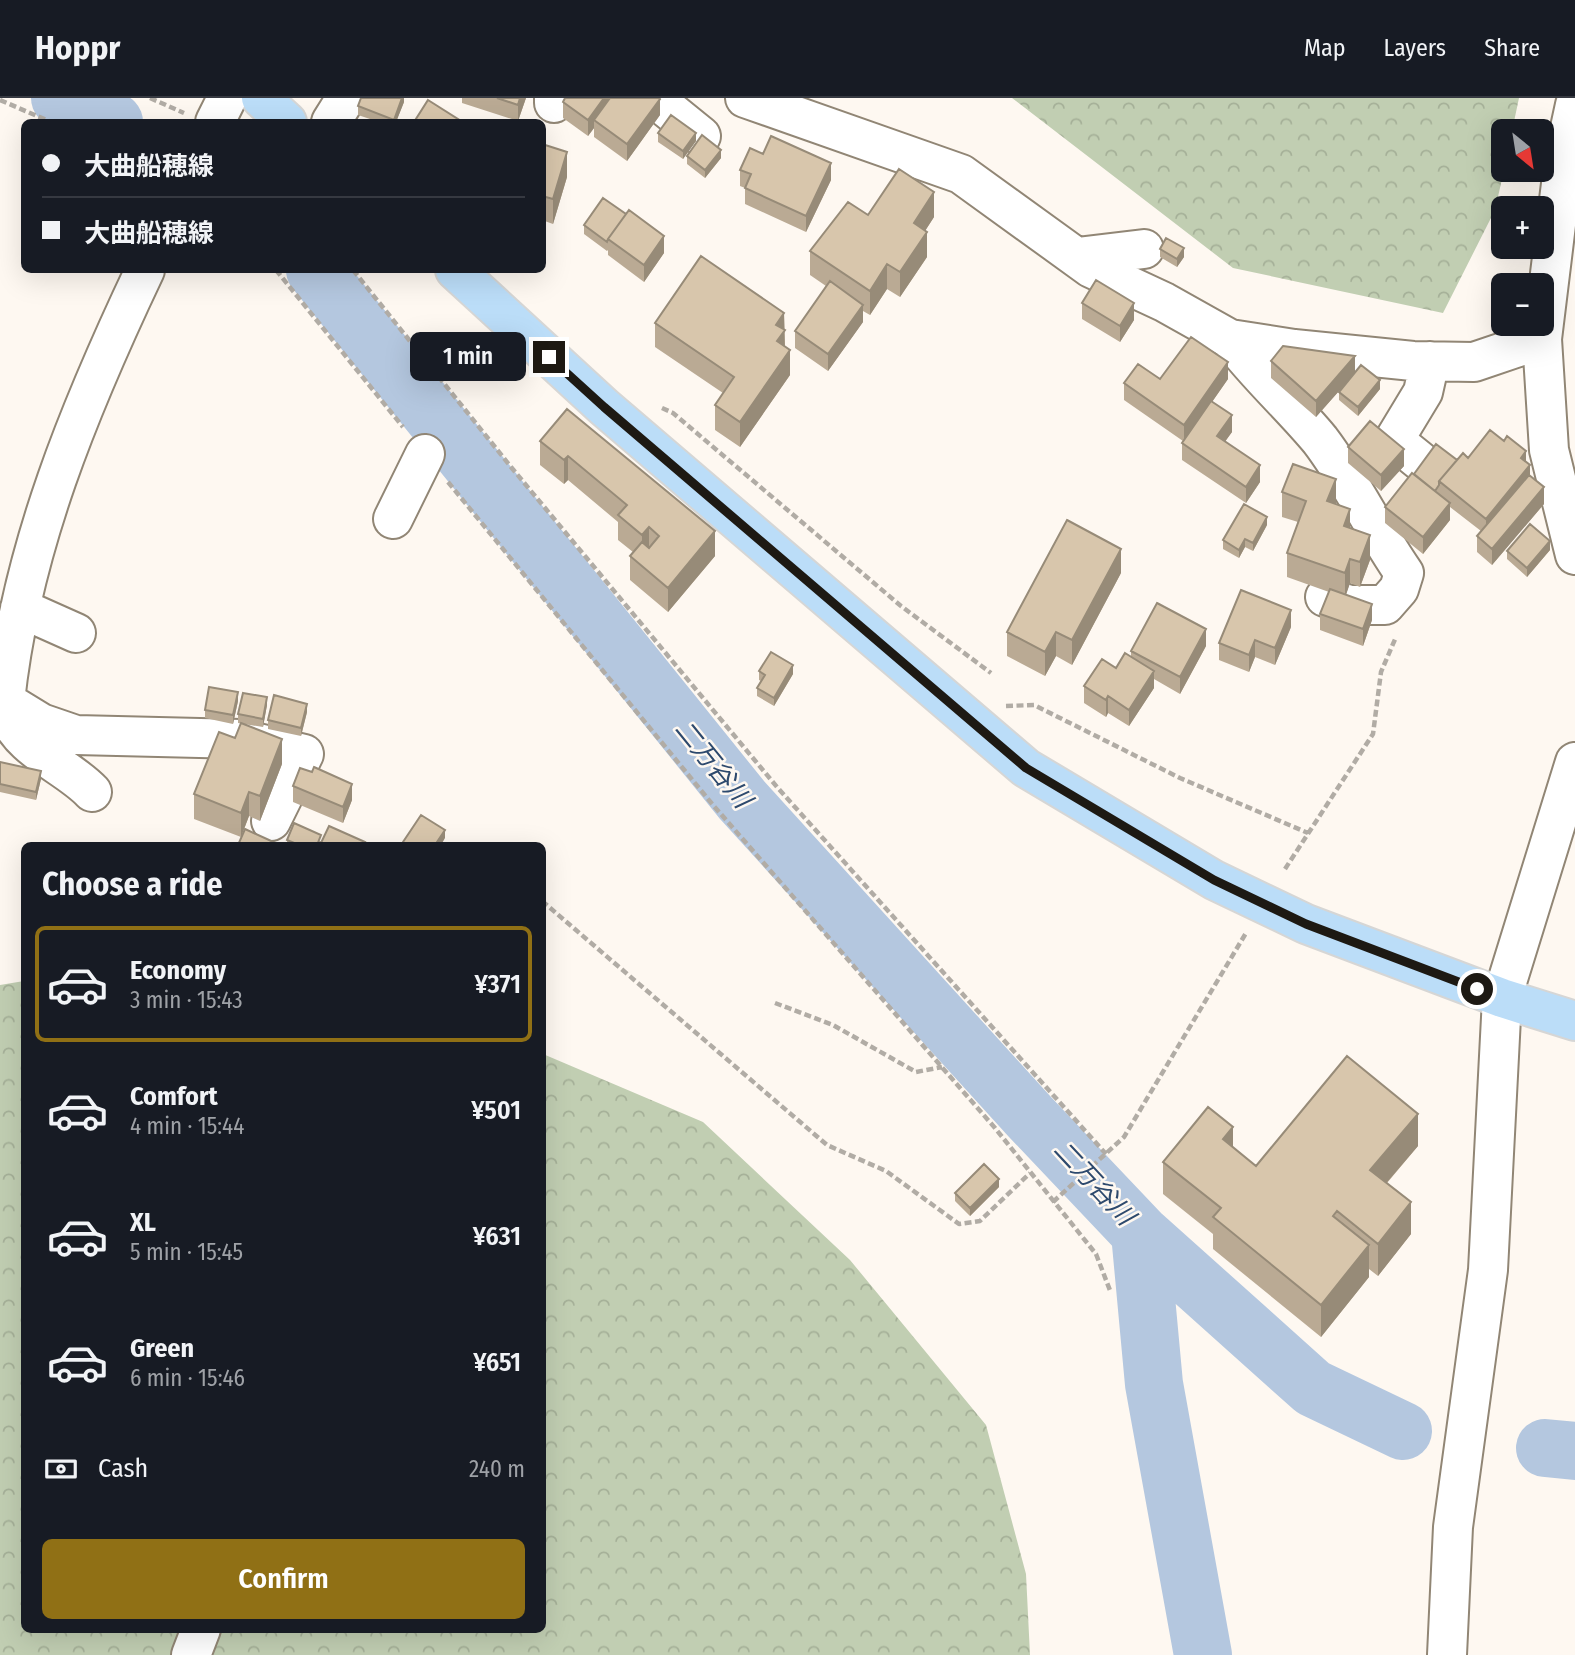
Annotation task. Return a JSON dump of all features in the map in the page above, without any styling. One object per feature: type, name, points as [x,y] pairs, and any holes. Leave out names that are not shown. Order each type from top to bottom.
[{"type":"main road","points":[[261,98],[284,119]]},
{"type":"main road","points":[[458,273],[614,415],[1026,768],[1214,880],[1306,924],[1502,998],[1558,1015]]},
{"type":"street","points":[[205,119],[227,98]]},
{"type":"street","points":[[333,119],[346,98]]},
{"type":"street","points":[[654,98],[701,136]]},
{"type":"street","points":[[745,98],[961,174],[1077,257],[1230,339],[1294,349],[1430,361],[1474,362],[1542,339]]},
{"type":"street","points":[[1575,105],[1565,151],[1542,339],[1549,450],[1575,555]]},
{"type":"street","points":[[1077,257],[1144,248]]},
{"type":"street","points":[[92,792],[80,779],[33,746],[11,725],[2,702],[7,656],[38,534],[81,411],[144,273]]},
{"type":"street","points":[[1230,339],[1247,362],[1321,442],[1355,491],[1404,573],[1399,589],[1385,605],[1350,605],[1325,597]]},
{"type":"street","points":[[1420,461],[1394,440],[1423,392],[1430,361]]},
{"type":"street","points":[[393,519],[425,454]]},
{"type":"street","points":[[20,608],[76,634]]},
{"type":"street","points":[[2,702],[40,723],[76,735],[241,739],[304,754],[271,821]]},
{"type":"street","points":[[1447,1655],[1453,1527],[1489,1270],[1502,998],[1575,762]]},
{"type":"street","points":[[191,1655],[199,1633]]},
{"type":"path","points":[[150,98],[202,119]]},
{"type":"path","points":[[0,100],[44,119]]},
{"type":"path","points":[[277,273],[713,806],[942,1067],[1030,1173],[1096,1254],[1111,1293]]},
{"type":"path","points":[[355,273],[511,467],[777,787],[1106,1154]]},
{"type":"path","points":[[614,415],[642,398],[673,413],[901,606],[991,673]]},
{"type":"path","points":[[1285,869],[1373,734],[1381,671],[1397,636]]},
{"type":"path","points":[[976,725],[992,712],[1010,704],[1034,705],[1180,778],[1308,834]]},
{"type":"path","points":[[546,904],[827,1144],[886,1171],[960,1224],[980,1222],[1030,1173]]},
{"type":"path","points":[[1053,1202],[1124,1137],[1250,926]]},
{"type":"path","points":[[775,1003],[833,1025],[916,1072],[942,1067]]},
{"type":"green space","points":[[1012,98],[1519,98],[1515,119],[1491,119],[1491,182],[1501,182],[1498,196],[1491,196],[1491,218],[1443,313],[1233,268]]},
{"type":"green space","points":[[21,982],[21,1633],[546,1633],[546,1055],[703,1122],[850,1260],[986,1425],[1026,1574],[1030,1655],[0,1655],[0,985]]},
{"type":"building","points":[[361,98],[402,98],[394,119],[358,106]]},
{"type":"building","points":[[497,98],[520,98],[518,105]]},
{"type":"building","points":[[565,98],[604,98],[588,120],[563,102]]},
{"type":"building","points":[[610,98],[660,99],[627,144],[594,120]]},
{"type":"building","points":[[428,100],[458,119],[416,119]]},
{"type":"building","points":[[671,115],[696,133],[683,151],[658,133]]},
{"type":"building","points":[[702,135],[721,150],[705,170],[687,156]]},
{"type":"building","points":[[771,136],[831,163],[806,216],[745,188],[751,174],[740,170],[750,148],[763,154]]},
{"type":"building","points":[[546,145],[567,152],[553,199],[546,197]]},
{"type":"building","points":[[899,169],[934,192],[914,223],[927,232],[900,272],[887,264],[870,291],[810,251],[848,202],[868,215]]},
{"type":"building","points":[[603,198],[626,214],[607,242],[584,225]]},
{"type":"building","points":[[629,210],[664,236],[644,265],[608,239]]},
{"type":"building","points":[[1166,238],[1184,248],[1177,259],[1160,249]]},
{"type":"building","points":[[701,256],[784,313],[776,325],[785,330],[777,341],[790,350],[740,422],[715,405],[734,377],[655,323]]},
{"type":"building","points":[[1096,280],[1134,303],[1120,326],[1082,303]]},
{"type":"building","points":[[830,281],[863,305],[828,354],[795,331]]},
{"type":"building","points":[[1191,337],[1228,362],[1184,425],[1124,383],[1138,364],[1160,379]]},
{"type":"building","points":[[1283,346],[1355,356],[1316,401],[1271,361]]},
{"type":"building","points":[[1361,365],[1380,380],[1358,407],[1339,392]]},
{"type":"building","points":[[1211,401],[1232,415],[1217,436],[1260,465],[1246,487],[1182,443]]},
{"type":"building","points":[[567,409],[715,531],[668,588],[630,556],[642,542],[649,548],[659,536],[649,527],[642,535],[618,515],[627,505],[568,456],[564,460],[540,441]]},
{"type":"building","points":[[1370,421],[1404,449],[1381,475],[1348,447]]},
{"type":"building","points":[[1490,430],[1504,441],[1507,436],[1526,451],[1521,458],[1530,465],[1486,519],[1439,481],[1463,453],[1468,458]]},
{"type":"building","points":[[1436,444],[1457,460],[1439,481],[1435,491],[1414,474]]},
{"type":"building","points":[[1293,464],[1336,479],[1327,501],[1350,509],[1344,526],[1370,535],[1360,562],[1350,559],[1345,573],[1287,553],[1306,501],[1282,492]]},
{"type":"building","points":[[1412,473],[1450,503],[1423,537],[1385,507]]},
{"type":"building","points":[[1529,475],[1544,487],[1492,549],[1477,536]]},
{"type":"building","points":[[1244,504],[1267,517],[1253,543],[1245,539],[1239,550],[1223,540]]},
{"type":"building","points":[[1067,520],[1121,549],[1072,640],[1056,632],[1045,652],[1007,632]]},
{"type":"building","points":[[1530,524],[1550,541],[1527,568],[1507,551]]},
{"type":"building","points":[[1330,589],[1372,604],[1363,629],[1320,614]]},
{"type":"building","points":[[1241,590],[1291,610],[1275,648],[1255,640],[1249,655],[1219,643]]},
{"type":"building","points":[[1157,603],[1206,629],[1180,677],[1131,651]]},
{"type":"building","points":[[771,652],[793,665],[774,698],[757,688],[765,675],[759,671]]},
{"type":"building","points":[[1125,653],[1154,671],[1129,710],[1108,696],[1106,700],[1084,686],[1102,659],[1116,668]]},
{"type":"building","points":[[209,687],[238,692],[233,715],[205,710]]},
{"type":"building","points":[[243,693],[267,697],[263,719],[238,714]]},
{"type":"building","points":[[274,695],[307,704],[301,728],[268,720]]},
{"type":"building","points":[[241,723],[282,739],[260,796],[249,792],[241,813],[194,794],[219,732],[235,738]]},
{"type":"building","points":[[0,762],[41,771],[36,792],[0,784]]},
{"type":"building","points":[[314,767],[352,784],[343,807],[293,786],[300,768],[312,772]]},
{"type":"building","points":[[421,815],[445,830],[437,842],[403,842]]},
{"type":"building","points":[[294,823],[321,835],[318,842],[287,840]]},
{"type":"building","points":[[329,826],[365,842],[321,842]]},
{"type":"building","points":[[245,829],[273,842],[239,842]]},
{"type":"building","points":[[1347,1056],[1418,1114],[1370,1170],[1411,1202],[1378,1244],[1337,1211],[1333,1216],[1369,1245],[1321,1305],[1213,1217],[1221,1208],[1163,1162],[1208,1107],[1233,1127],[1223,1139],[1256,1166]]},
{"type":"building","points":[[984,1164],[999,1179],[970,1208],[955,1193]]},
{"type":"waterway","name":"二万谷川","points":[[60,98],[107,119]]},
{"type":"waterway","name":"二万谷川","points":[[317,273],[742,800],[1030,1117],[1140,1233],[1313,1388],[1403,1431]]},
{"type":"waterway","name":"二万谷川","points":[[1140,1233],[1154,1384],[1203,1655]]},
{"type":"waterway","name":"二万谷川","points":[[1545,1448],[1575,1451]]},
{"type":"route","points":[[549,357],[1026,768],[1214,880],[1306,924],[1477,989]]}]
